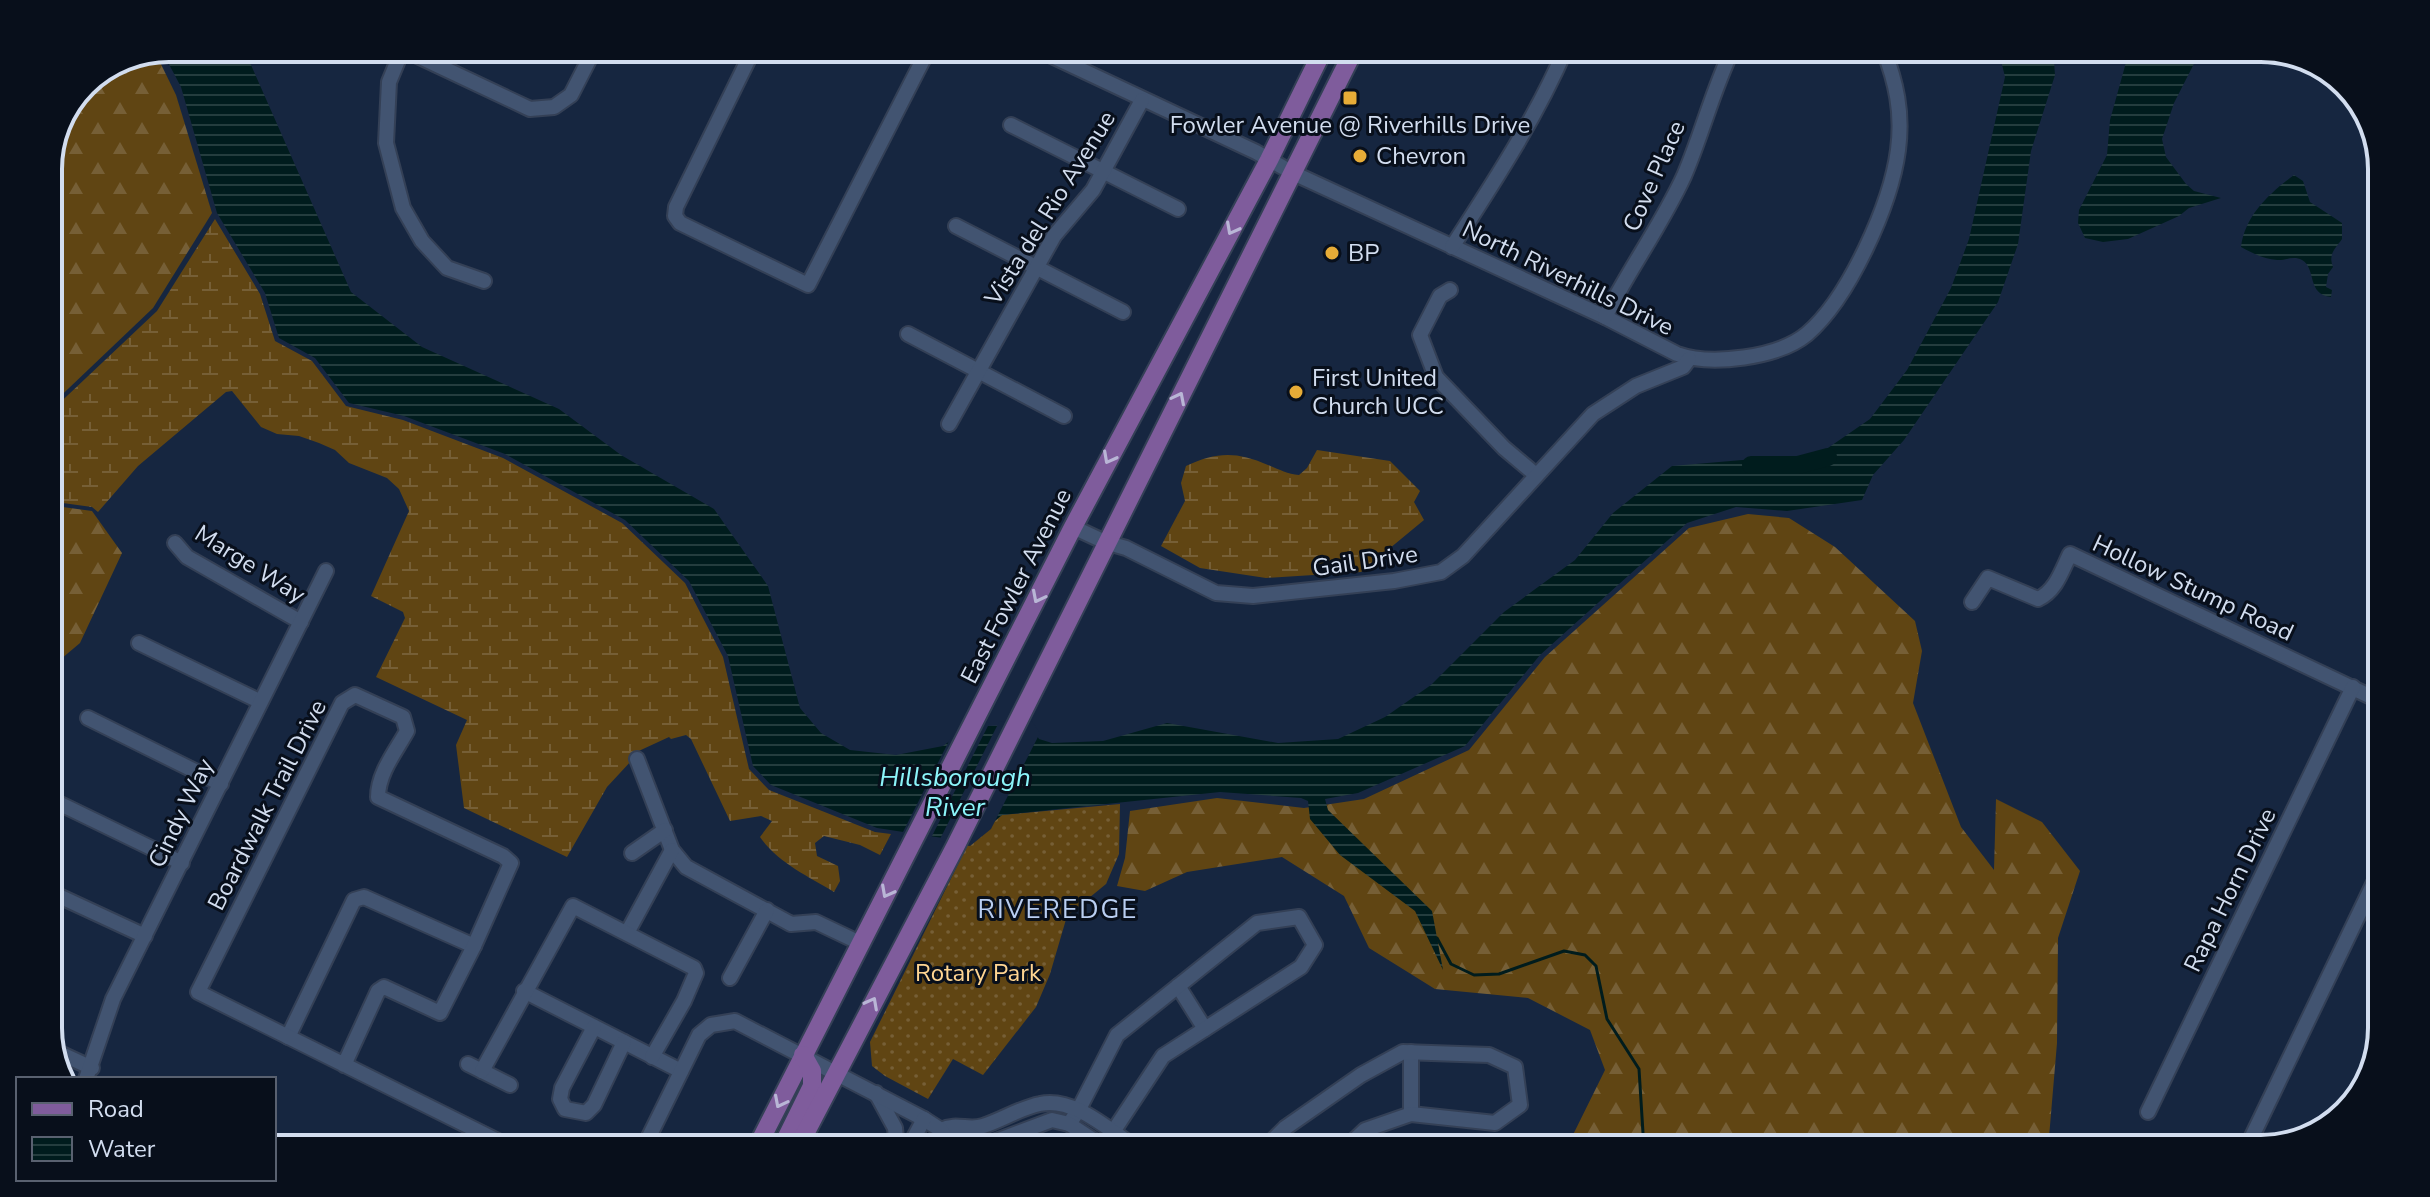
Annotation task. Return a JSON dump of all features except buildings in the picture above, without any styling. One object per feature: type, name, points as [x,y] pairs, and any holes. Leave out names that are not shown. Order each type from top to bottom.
[{"type":"main road","name":"East Fowler Avenue","points":[[763,1135],[1073,527],[1269,160],[1317,62]]},
{"type":"main road","points":[[804,1135],[955,847],[1105,542],[1348,62]]},
{"type":"main road","points":[[788,1135],[812,1086],[812,1071],[803,1055]]},
{"type":"street","points":[[397,62],[389,82],[386,143],[403,208],[422,241],[447,268],[484,281]]},
{"type":"street","points":[[432,62],[530,109],[554,107],[571,95],[588,62]]},
{"type":"street","points":[[747,62],[676,207],[675,216],[680,223],[808,285],[922,62]]},
{"type":"street","name":"North Riverhills Drive","points":[[1064,62],[1689,359],[1729,360],[1773,351],[1806,335],[1842,293],[1881,215],[1898,149],[1897,85],[1888,62]]},
{"type":"street","points":[[1452,247],[1503,168],[1560,62]]},
{"type":"street","name":"Cove Place","points":[[1605,317],[1661,224],[1685,173],[1726,62]]},
{"type":"street","name":"Vista del Rio Avenue","points":[[949,424],[1035,267],[1063,222],[1080,207],[1105,172],[1142,100]]},
{"type":"street","points":[[1011,125],[1178,209]]},
{"type":"street","points":[[956,226],[1123,312]]},
{"type":"street","points":[[1450,290],[1440,296],[1420,335],[1436,377],[1504,448],[1536,475]]},
{"type":"street","points":[[908,334],[1064,416]]},
{"type":"street","name":"Gail Drive","points":[[1073,527],[1126,548],[1216,593],[1261,596],[1394,581],[1441,572],[1463,556],[1593,414],[1636,386],[1683,367],[1689,359]]},
{"type":"street","name":"Marge Way","points":[[175,543],[187,557],[301,622]]},
{"type":"street","name":"Hollow Stump Road","points":[[1972,602],[1988,578],[2038,599],[2045,596],[2052,590],[2070,554],[2368,695]]},
{"type":"street","name":"Cindy Way","points":[[89,1074],[113,999],[326,571]]},
{"type":"street","points":[[139,643],[259,701]]},
{"type":"street","name":"Rapa Horn Drive","points":[[2148,1112],[2353,687]]},
{"type":"street","name":"Boardwalk Trail Drive","points":[[344,1065],[378,991],[384,987],[440,1013],[511,863],[503,856],[378,797],[385,769],[407,731],[406,724],[403,717],[355,695],[342,703],[198,992],[344,1065],[486,1135]]},
{"type":"street","points":[[88,718],[221,784]]},
{"type":"street","points":[[637,759],[672,850],[686,867],[791,924],[816,922],[860,943]]},
{"type":"street","points":[[62,805],[182,863]]},
{"type":"street","points":[[632,853],[665,830]]},
{"type":"street","points":[[627,933],[672,850]]},
{"type":"street","points":[[2253,1135],[2368,895]]},
{"type":"street","points":[[62,897],[145,936]]},
{"type":"street","points":[[288,1037],[354,900],[364,897],[474,946]]},
{"type":"street","points":[[482,1071],[573,906],[694,968],[696,973],[652,1057]]},
{"type":"street","points":[[730,978],[767,910]]},
{"type":"street","points":[[1069,1124],[1117,1035],[1257,923],[1299,917],[1315,945],[1301,967],[1163,1056],[1111,1135]]},
{"type":"street","points":[[1178,986],[1205,1029]]},
{"type":"street","points":[[524,991],[681,1071]]},
{"type":"street","points":[[650,1135],[699,1035],[711,1025],[735,1021],[924,1119],[944,1135]]},
{"type":"street","points":[[594,1027],[562,1088],[560,1099],[565,1109],[586,1113],[594,1105],[624,1042]]},
{"type":"street","points":[[1278,1135],[1361,1075],[1403,1052],[1489,1055],[1515,1067],[1520,1105],[1495,1123],[1411,1114],[1365,1130],[1360,1135]]},
{"type":"street","points":[[1411,1052],[1411,1114]]},
{"type":"street","points":[[67,1059],[89,1074]]},
{"type":"street","points":[[468,1064],[510,1085]]},
{"type":"street","points":[[876,1093],[896,1135]]},
{"type":"street","points":[[941,1130],[951,1125],[979,1128],[1040,1104],[1058,1103],[1078,1111],[1117,1135]]},
{"type":"street","points":[[915,1135],[924,1119]]},
{"type":"street","points":[[1012,1135],[1052,1120],[1069,1124],[1086,1135]]},
{"type":"green space","points":[[160,63],[176,95],[212,213],[153,308],[62,395],[62,162],[70,128],[93,93],[110,80],[128,70]]},
{"type":"green space","points":[[215,219],[260,294],[275,341],[312,361],[346,406],[403,420],[503,458],[622,523],[685,583],[723,657],[749,769],[769,790],[875,832],[891,834],[880,855],[860,845],[824,836],[815,843],[817,856],[838,866],[840,881],[834,892],[784,862],[760,837],[772,821],[761,816],[730,821],[691,739],[686,735],[669,737],[630,755],[632,760],[607,787],[567,857],[464,808],[456,745],[467,720],[376,677],[405,618],[403,612],[371,596],[409,511],[399,489],[387,478],[349,463],[335,450],[319,443],[299,436],[277,434],[261,427],[232,391],[226,392],[138,466],[98,512],[92,507],[62,503],[62,401],[157,311]]},
{"type":"green space","points":[[1317,450],[1390,461],[1420,491],[1414,502],[1424,520],[1361,572],[1266,578],[1200,568],[1161,546],[1185,501],[1181,483],[1186,466],[1207,458],[1236,455],[1299,475],[1307,468]]},
{"type":"green space","points":[[62,507],[92,511],[122,553],[80,643],[62,658]]},
{"type":"green space","points":[[1748,514],[1789,518],[1835,547],[1915,621],[1922,651],[1913,703],[1961,827],[1994,870],[1996,799],[2042,822],[2080,871],[2058,938],[2057,1043],[2049,1135],[1573,1135],[1605,1070],[1590,1030],[1528,998],[1435,989],[1369,948],[1344,896],[1282,857],[1187,872],[1145,891],[1117,886],[1125,858],[1130,811],[1217,798],[1304,808],[1364,799],[1469,750],[1545,657],[1689,528]]},
{"type":"green space","name":"Rotary Park","points":[[1120,804],[1119,854],[1106,884],[1067,916],[1050,974],[1036,1007],[983,1075],[953,1059],[928,1099],[872,1066],[870,1042],[969,842],[1002,815]]},
{"type":"water","name":"Hillsborough River","points":[[168,62],[249,62],[351,292],[422,347],[559,409],[621,455],[714,509],[768,586],[800,708],[821,733],[850,750],[896,755],[943,746],[969,727],[1030,724],[1039,739],[1052,743],[1103,741],[1167,723],[1278,743],[1338,739],[1385,717],[1431,685],[1504,612],[1575,560],[1613,513],[1672,466],[1754,459],[1793,472],[1870,419],[1907,370],[1951,288],[1969,239],[2005,77],[2001,62],[2054,62],[2055,75],[2031,151],[2018,244],[1998,302],[1904,440],[1873,475],[1862,500],[1787,511],[1736,507],[1687,523],[1540,655],[1465,746],[1358,793],[1325,799],[1328,810],[1432,911],[1443,970],[1415,911],[1340,855],[1310,819],[1308,801],[1301,798],[1220,792],[1002,815],[969,842],[877,828],[771,785],[753,766],[728,656],[689,581],[625,520],[505,454],[404,416],[349,403],[315,358],[279,338],[265,293],[217,213],[181,87]]},
{"type":"water","points":[[2126,62],[2195,62],[2174,103],[2162,139],[2166,157],[2186,184],[2194,191],[2221,198],[2189,208],[2179,216],[2128,239],[2103,242],[2085,238],[2078,223],[2079,210],[2107,155],[2110,120]]},
{"type":"water","points":[[2294,175],[2303,181],[2310,202],[2342,223],[2342,239],[2332,255],[2333,267],[2328,274],[2326,287],[2332,290],[2331,297],[2318,291],[2307,264],[2302,260],[2272,259],[2241,247],[2253,215],[2268,197]]},
{"type":"pier","points":[[1031,720],[1040,733],[991,829],[970,846],[939,841],[999,722]]},
{"type":"pier","points":[[990,722],[930,840],[901,836],[953,733],[967,723]]},
{"type":"waterway","name":"Hillsborough River","points":[[1751,465],[1798,465],[1828,457]]},
{"type":"waterway","points":[[1437,938],[1451,964],[1474,975],[1499,974],[1564,951],[1585,955],[1596,966],[1607,1019],[1639,1069],[1643,1135]]},
{"type":"place","name":"Fowler Avenue @ Riverhills Drive","points":[[1350,98]]},
{"type":"place","name":"Chevron","points":[[1360,156]]},
{"type":"place","name":"BP","points":[[1332,253]]},
{"type":"place","name":"First United Church UCC","points":[[1296,392]]},
{"type":"district","name":"RIVEREDGE","points":[[1058,909]]}]
